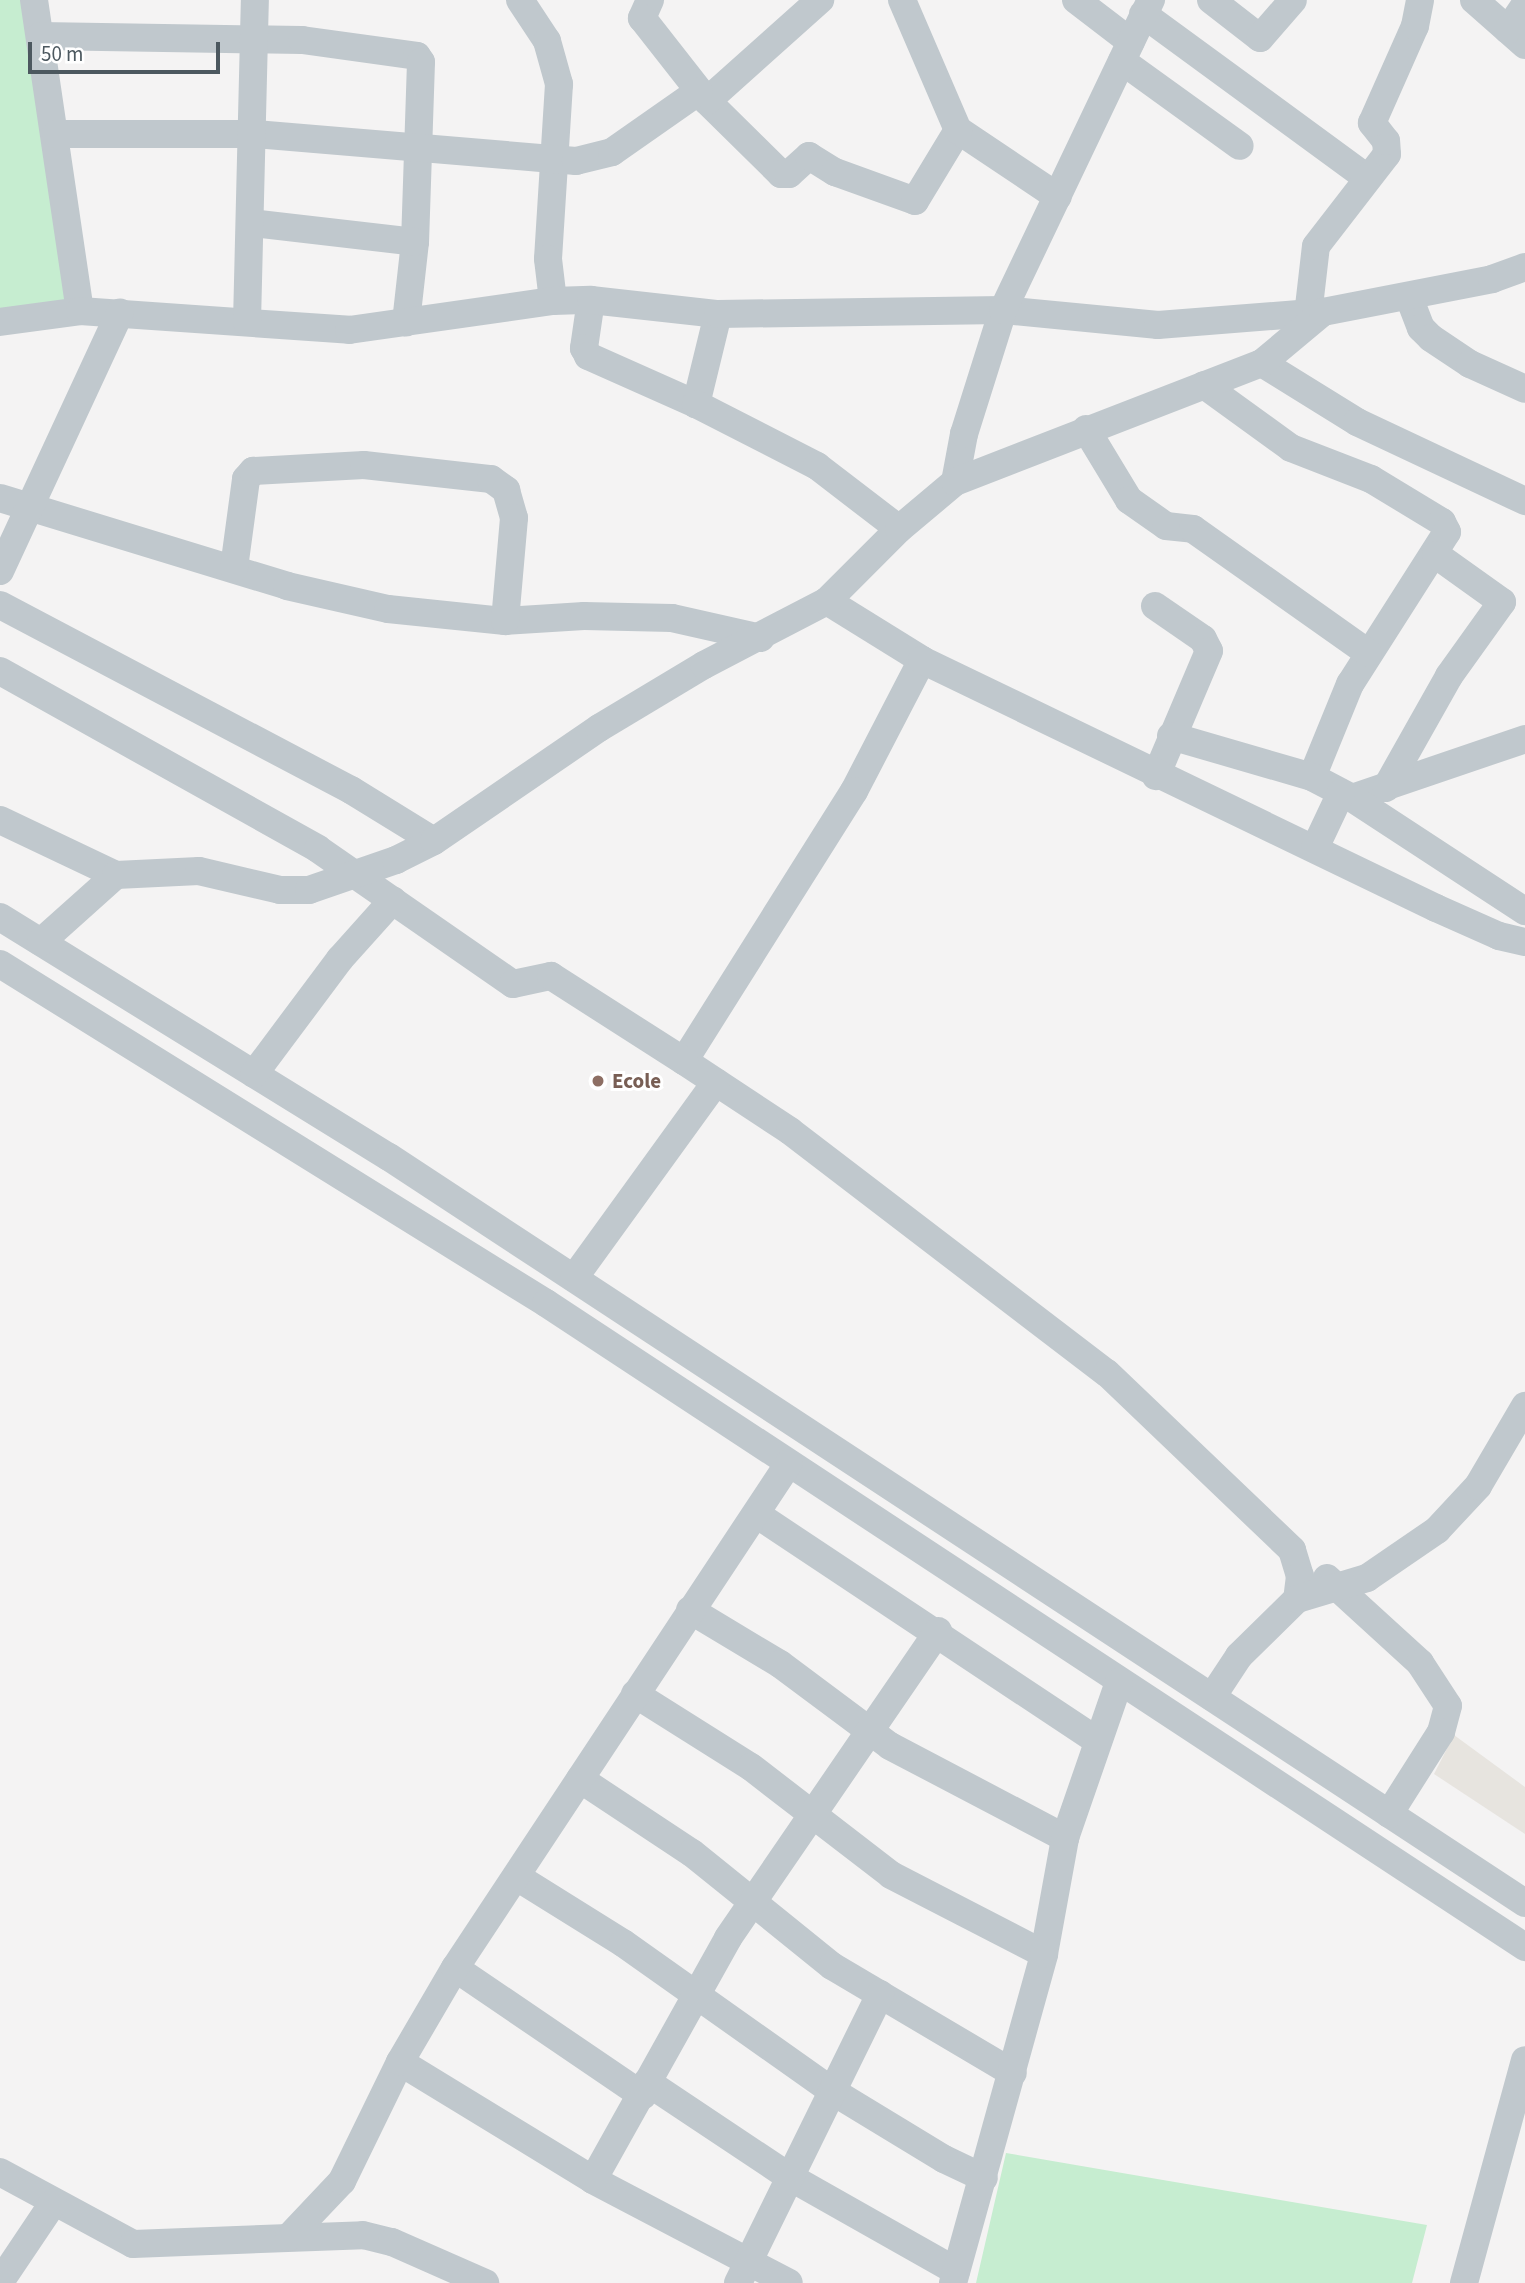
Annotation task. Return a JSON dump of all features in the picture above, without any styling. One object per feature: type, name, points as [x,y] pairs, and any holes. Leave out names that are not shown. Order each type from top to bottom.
[{"type":"street","points":[[34,0],[57,134],[80,311]]},
{"type":"street","points":[[247,322],[255,134],[255,0]]},
{"type":"street","points":[[520,0],[537,22],[555,58],[561,105],[554,162],[548,259],[553,300]]},
{"type":"street","points":[[650,0],[642,18],[703,96],[781,174],[789,174],[807,156],[835,172],[912,201],[958,130]]},
{"type":"street","points":[[57,134],[255,134],[554,162],[605,156],[703,96],[820,0]]},
{"type":"street","points":[[902,0],[958,130],[1058,197]]},
{"type":"street","points":[[1076,0],[1126,52],[1240,146]]},
{"type":"street","points":[[1211,0],[1260,38],[1293,0]]},
{"type":"street","points":[[0,820],[116,875],[199,871],[280,890],[309,890],[354,876],[434,841],[598,728],[704,665],[761,638],[827,601],[899,529],[955,482],[1262,363],[1315,314],[1316,246],[1366,177],[1387,154],[1387,141],[1372,123],[1415,26],[1420,0]]},
{"type":"street","points":[[1474,0],[1517,38],[1525,5]]},
{"type":"street","points":[[955,482],[964,434],[1003,310],[1147,7],[1366,177]]},
{"type":"street","points":[[40,36],[302,40],[417,56],[421,62],[415,242],[406,322]]},
{"type":"street","points":[[252,223],[415,242]]},
{"type":"street","points":[[0,322],[80,311],[325,330],[406,322],[553,300],[592,300],[718,314],[1003,310],[1158,325],[1315,314],[1409,297],[1525,267]]},
{"type":"street","points":[[1409,297],[1421,328],[1431,338],[1469,363],[1525,389]]},
{"type":"street","points":[[592,300],[584,348],[588,356],[696,404],[817,466],[899,529]]},
{"type":"street","points":[[0,570],[120,312]]},
{"type":"street","points":[[696,404],[718,314]]},
{"type":"street","points":[[1262,363],[1357,422],[1525,501]]},
{"type":"street","points":[[1204,384],[1292,448],[1371,479],[1442,522],[1447,536],[1350,684],[1312,777]]},
{"type":"street","points":[[1086,429],[1129,500],[1166,526],[1193,529],[1368,653]]},
{"type":"street","points":[[234,568],[247,479],[253,471],[364,465],[491,480],[506,490],[514,519],[505,621]]},
{"type":"street","points":[[0,498],[338,599],[505,621],[584,616],[672,618],[761,638]]},
{"type":"street","points":[[1386,788],[1449,677],[1502,602],[1436,555]]},
{"type":"street","points":[[827,601],[922,660],[1156,776],[1315,848],[1436,908],[1499,936],[1525,942]]},
{"type":"street","points":[[0,605],[351,790],[434,841]]},
{"type":"street","points":[[1155,606],[1209,646],[1156,776]]},
{"type":"street","points":[[684,1061],[854,791],[922,660]]},
{"type":"street","points":[[0,671],[273,822],[393,900],[513,984],[551,976],[716,1082],[952,1251],[1107,1373],[1292,1550],[1336,1586],[1420,1663],[1448,1706],[1441,1732],[1389,1814]]},
{"type":"street","points":[[1171,736],[1312,777],[1525,911]]},
{"type":"street","points":[[1315,848],[1346,796],[1386,788],[1525,739]]},
{"type":"street","points":[[41,942],[116,875]]},
{"type":"street","points":[[254,1073],[340,960],[393,900]]},
{"type":"street","points":[[0,917],[254,1073],[574,1278],[1525,1903]]},
{"type":"street","points":[[0,964],[383,1199],[1525,1947]]},
{"type":"street","points":[[574,1278],[716,1082]]},
{"type":"street","points":[[1212,1697],[1239,1657],[1297,1599],[1367,1578],[1437,1530],[1493,1466],[1525,1406]]},
{"type":"street","points":[[289,2237],[342,2181],[400,2062],[456,1968],[690,1610],[789,1464]]},
{"type":"street","points":[[756,1514],[938,1631],[1098,1741]]},
{"type":"street","points":[[1292,1550],[1300,1576],[1297,1599]]},
{"type":"street","points":[[690,1610],[780,1664],[868,1732],[1065,1838]]},
{"type":"street","points":[[593,2180],[693,1997],[752,1900],[938,1631]]},
{"type":"street","points":[[456,1968],[645,2089],[954,2277],[984,2178],[1044,1954],[1065,1838],[1119,1682]]},
{"type":"street","points":[[635,1695],[751,1767],[810,1817],[891,1875],[1044,1954]]},
{"type":"street","points":[[580,1779],[692,1853],[832,1966],[1013,2073]]},
{"type":"street","points":[[517,1877],[623,1943],[693,1997],[832,2091],[944,2159],[984,2178]]},
{"type":"street","points":[[743,2272],[880,1994]]},
{"type":"street","points":[[1464,2283],[1525,2060]]},
{"type":"street","points":[[400,2062],[743,2272],[789,2283]]},
{"type":"street","points":[[0,2172],[133,2244],[363,2235],[392,2242],[485,2283]]},
{"type":"street","points":[[0,2282],[53,2203]]},
{"type":"shaded area","points":[[1454,1735],[1525,1787],[1525,1834],[1434,1774]]},
{"type":"green space","points":[[0,0],[30,0],[77,298],[0,310]]},
{"type":"green space","points":[[1006,2153],[1427,2225],[1412,2283],[976,2283]]},
{"type":"place","name":"Ecole","points":[[598,1081]]}]
